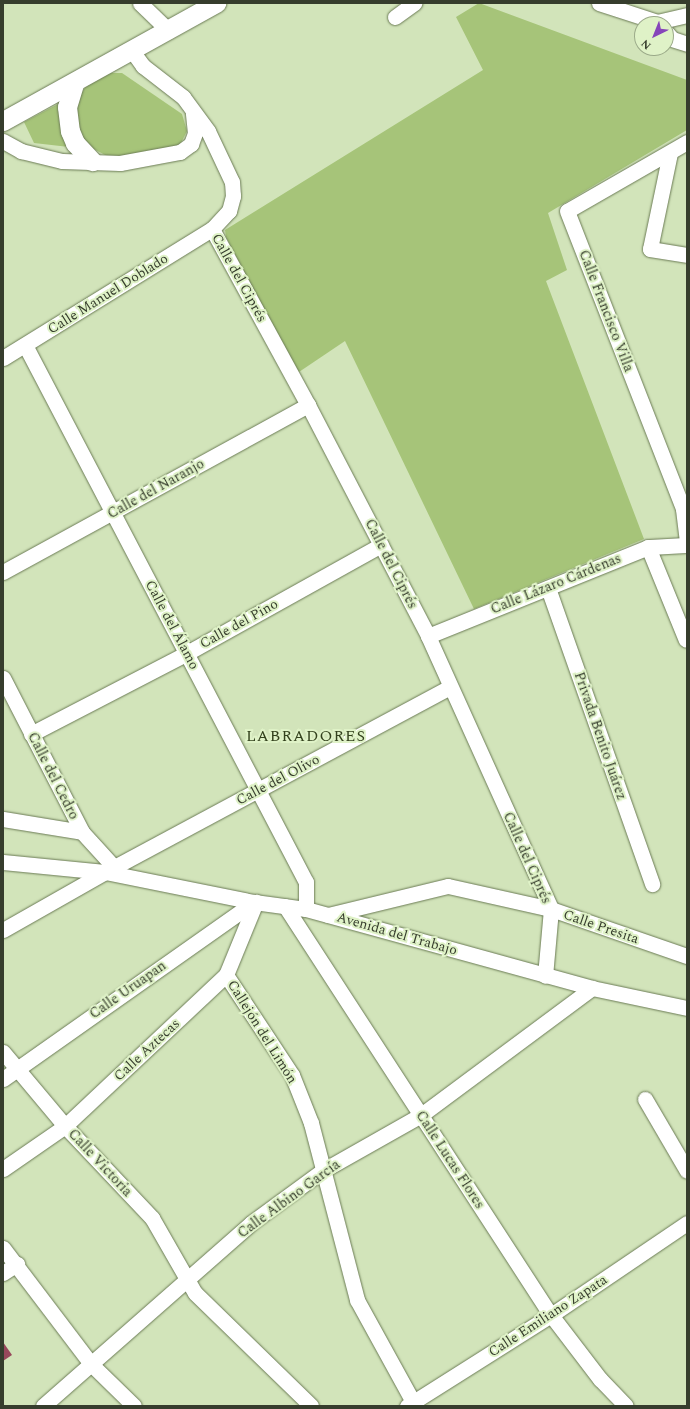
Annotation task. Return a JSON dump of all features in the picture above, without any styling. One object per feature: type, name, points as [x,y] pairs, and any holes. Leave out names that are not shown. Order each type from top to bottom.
[{"type":"main road","points":[[3,122],[169,31],[216,3]]},
{"type":"main road","points":[[74,84],[67,107],[70,132],[75,143],[92,160]]},
{"type":"street","points":[[140,3],[169,31]]},
{"type":"street","points":[[395,17],[414,3]]},
{"type":"street","points":[[599,3],[634,16]]},
{"type":"street","points":[[674,20],[687,15]]},
{"type":"street","points":[[674,40],[687,44]]},
{"type":"street","points":[[3,141],[21,151],[62,161],[92,160],[120,163],[180,152],[191,144],[195,133],[196,121],[192,110],[176,90],[143,66],[132,51]]},
{"type":"street","name":"Calle Manuel Doblado","points":[[3,358],[212,229],[224,218],[232,204],[233,189],[229,175],[208,131],[192,110]]},
{"type":"street","name":"Calle Francisco Villa","points":[[687,142],[567,211],[683,509],[687,544]]},
{"type":"street","points":[[670,153],[650,249],[687,255]]},
{"type":"street","name":"Calle del Ciprés","points":[[212,229],[308,405],[428,636],[551,909]]},
{"type":"street","name":"Calle del Álamo","points":[[25,345],[306,882],[306,909]]},
{"type":"street","name":"Calle del Naranjo","points":[[3,572],[308,405]]},
{"type":"street","points":[[683,509],[687,490]]},
{"type":"street","name":"Calle Lázaro Cárdenas","points":[[428,636],[648,547],[687,544]]},
{"type":"street","name":"Calle del Pino","points":[[31,734],[187,653],[381,545]]},
{"type":"street","points":[[648,547],[686,640]]},
{"type":"street","name":"Privada Benito Juárez","points":[[548,588],[652,884]]},
{"type":"street","name":"Calle del Cedro","points":[[3,678],[82,832],[109,870]]},
{"type":"street","name":"Calle del Olivo","points":[[3,930],[109,870],[450,687]]},
{"type":"street","points":[[3,819],[82,832]]},
{"type":"street","name":"Avenida del Trabajo","points":[[3,862],[109,870],[255,902],[306,909],[545,976],[592,988],[687,1008]]},
{"type":"street","name":"Calle Presita","points":[[327,915],[448,886],[551,909],[687,956]]},
{"type":"street","name":"Calle Aztecas","points":[[3,1169],[65,1126],[226,975],[255,902]]},
{"type":"street","name":"Calle Uruapan","points":[[3,1080],[17,1068],[255,902]]},
{"type":"street","name":"Calle Lucas Flores","points":[[285,906],[551,1315],[600,1379],[626,1406]]},
{"type":"street","points":[[545,976],[551,909]]},
{"type":"street","name":"Callejón del Limón","points":[[226,975],[292,1076],[311,1123],[322,1171],[357,1300],[410,1404]]},
{"type":"street","name":"Calle Albino García","points":[[43,1406],[251,1223],[322,1171],[421,1115],[592,988]]},
{"type":"street","name":"Calle Victoria","points":[[3,1052],[65,1126],[152,1218],[195,1293],[311,1406]]},
{"type":"street","points":[[645,1099],[687,1171]]},
{"type":"street","name":"Calle Emiliano Zapata","points":[[410,1404],[551,1315],[687,1223]]},
{"type":"street","points":[[3,1248],[17,1264],[91,1364],[134,1406]]},
{"type":"street","points":[[3,1273],[17,1264]]},
{"type":"green space","points":[[479,3],[687,80],[687,130],[548,213],[567,270],[546,281],[644,539],[474,609],[345,341],[296,374],[226,237],[225,230],[483,70],[456,17]]},
{"type":"green space","points":[[111,73],[122,73],[182,114],[187,131],[179,147],[118,157],[107,156],[88,146],[81,138],[74,118],[78,97],[91,80]]},
{"type":"green space","points":[[60,103],[60,126],[69,147],[34,143],[24,122]]},
{"type":"building","points":[[3,1342],[12,1355],[3,1361]]},
{"type":"district","name":"LABRADORES","points":[[306,736]]}]
